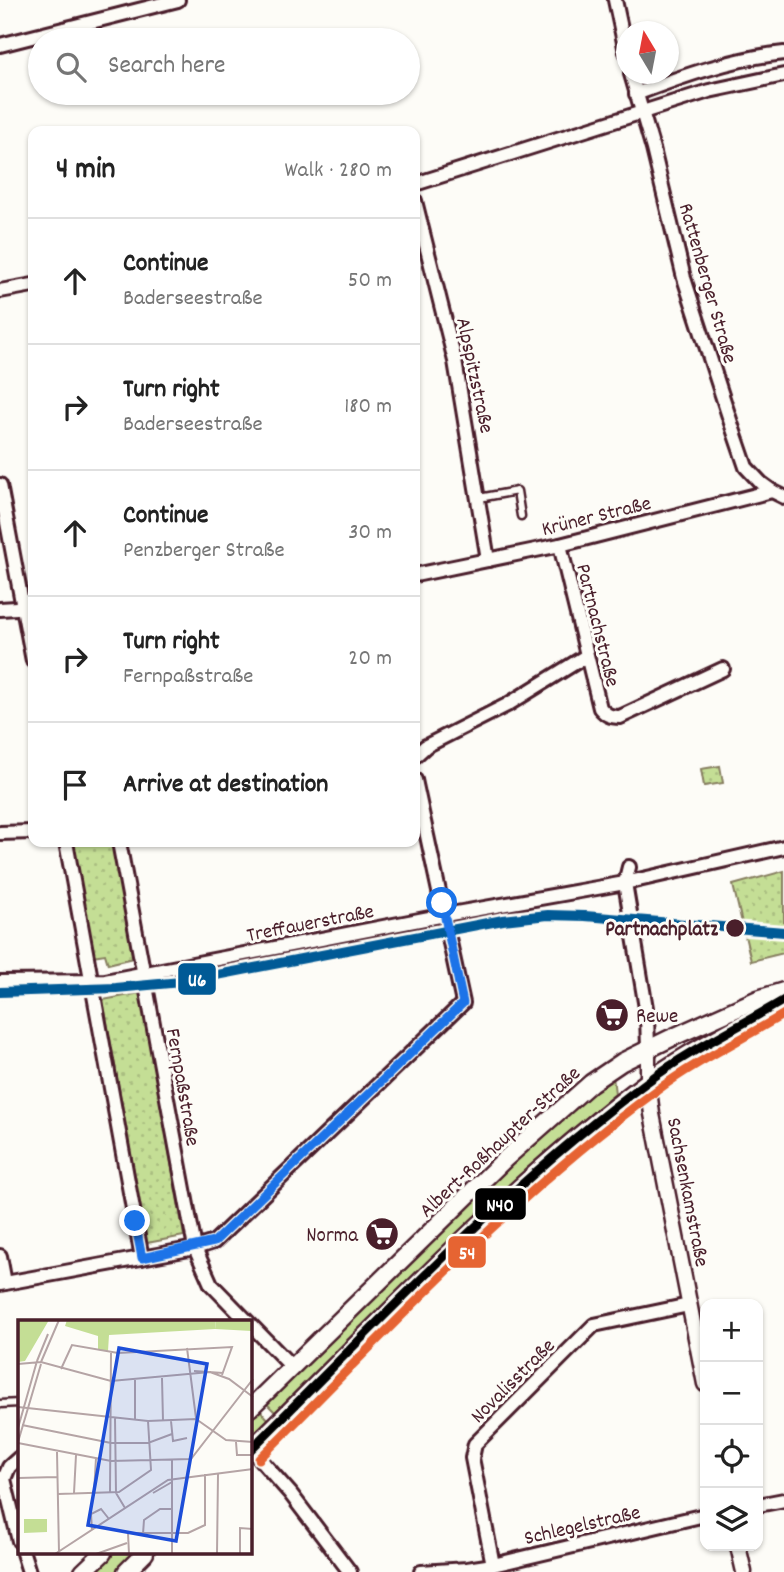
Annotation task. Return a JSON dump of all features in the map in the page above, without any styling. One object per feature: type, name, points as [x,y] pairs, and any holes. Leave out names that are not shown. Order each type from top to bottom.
[{"type":"main road","name":"Albert-Roßhaupter-Straße","points":[[252,1406],[505,1159],[591,1083],[622,1062],[648,1049],[724,1013],[784,991]]},
{"type":"main road","points":[[252,1448],[471,1234],[592,1124],[672,1065],[784,1000]]},
{"type":"main road","points":[[83,1572],[102,1554]]},
{"type":"main road","points":[[125,1572],[144,1554]]},
{"type":"street","points":[[70,28],[178,0]]},
{"type":"street","points":[[615,0],[619,21]]},
{"type":"street","points":[[0,46],[28,39]]},
{"type":"street","points":[[636,94],[730,63],[784,53]]},
{"type":"street","points":[[420,182],[709,91],[784,75]]},
{"type":"street","name":"Rattenberger Straße","points":[[634,84],[653,149],[684,278],[746,467],[761,483],[778,494]]},
{"type":"street","name":"Alpspitzstraße","points":[[420,221],[456,361],[488,560]]},
{"type":"street","points":[[0,291],[28,286]]},
{"type":"street","points":[[0,485],[28,603]]},
{"type":"street","name":"Krüner Straße","points":[[420,574],[560,545],[778,494]]},
{"type":"street","name":"Partnachstraße","points":[[560,545],[586,656],[600,708],[605,713],[611,717],[620,717],[723,669]]},
{"type":"street","points":[[0,609],[28,607]]},
{"type":"street","points":[[420,751],[507,705],[586,656]]},
{"type":"street","points":[[0,1256],[2,1284],[195,1248],[214,1242],[463,1003],[420,803]]},
{"type":"street","points":[[0,833],[28,832]]},
{"type":"street","points":[[67,847],[142,1258]]},
{"type":"street","name":"Fernpaßstraße","points":[[120,847],[195,1248],[211,1284],[246,1320]]},
{"type":"street","points":[[625,883],[784,847]]},
{"type":"street","points":[[629,867],[625,883],[647,1013],[648,1049]]},
{"type":"street","name":"Treffauerstraße","points":[[0,982],[90,982],[144,974],[444,915],[625,883]]},
{"type":"street","name":"Sachsenkamstraße","points":[[648,1049],[648,1082],[662,1170],[701,1362]]},
{"type":"street","name":"Novalisstraße","points":[[493,1565],[472,1458],[475,1444],[594,1325],[689,1305]]},
{"type":"street","name":"Fernpaßstraße","points":[[252,1326],[292,1367]]},
{"type":"street","points":[[252,1450],[290,1493],[350,1572]]},
{"type":"street","points":[[18,1459],[9,1467],[4,1479],[18,1537]]},
{"type":"street","points":[[763,1504],[784,1500]]},
{"type":"street","name":"Schlegelstraße","points":[[421,1572],[467,1571],[700,1516]]},
{"type":"street","points":[[739,1551],[744,1572]]},
{"type":"street","points":[[23,1554],[29,1572]]},
{"type":"lane","points":[[479,498],[517,491],[522,516]]},
{"type":"lane","points":[[0,1404],[18,1403]]},
{"type":"green space","points":[[720,766],[723,783],[704,786],[701,769]]},
{"type":"green space","points":[[72,847],[113,847],[133,958],[108,964],[105,954],[92,956]]},
{"type":"green space","points":[[784,871],[784,953],[751,961],[733,885]]},
{"type":"green space","points":[[141,993],[184,1236],[147,1243],[103,1000]]},
{"type":"green space","points":[[613,1076],[615,1094],[542,1155],[276,1413],[265,1402],[529,1145],[585,1096]]},
{"type":"green space","points":[[259,1409],[269,1420],[252,1436],[252,1415]]},
{"type":"green space","points":[[111,1554],[134,1554],[115,1572],[92,1572]]},
{"type":"transit line","name":"U6","points":[[0,992],[116,988],[181,982],[503,920],[548,915],[784,932]]},
{"type":"transit line","name":"N40","points":[[252,1448],[491,1212],[594,1123],[663,1070],[784,1000]]},
{"type":"transit line","name":"54","points":[[259,1459],[451,1267],[550,1175],[671,1080],[784,1014]]},
{"type":"place","name":"Partnachplatz","points":[[735,928]]},
{"type":"place","name":"Rewe","points":[[612,1015]]},
{"type":"place","name":"Norma","points":[[382,1234]]},
{"type":"route","points":[[135,1221],[142,1258],[214,1242],[463,1003],[442,903]]}]
